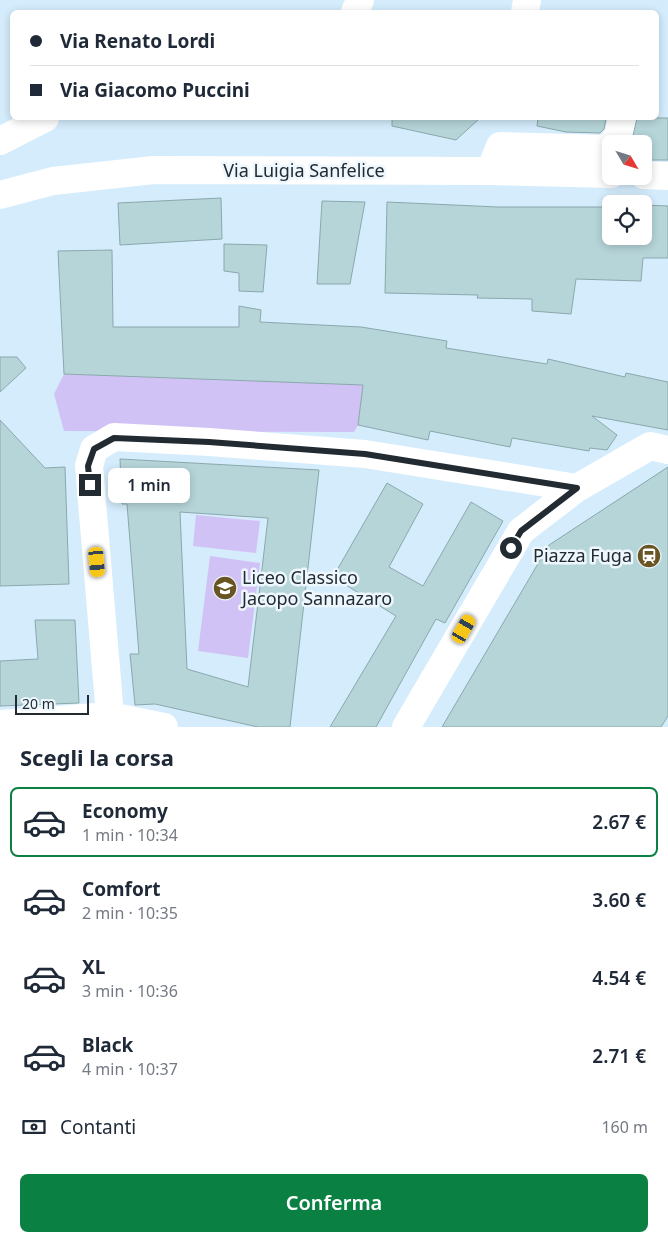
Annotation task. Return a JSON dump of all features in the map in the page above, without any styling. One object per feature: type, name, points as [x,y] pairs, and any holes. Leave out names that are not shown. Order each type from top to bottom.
[{"type":"street","points":[[0,141],[41,120]]},
{"type":"street","points":[[490,171],[500,146],[607,148],[618,136],[622,120]]},
{"type":"street","name":"Via Luigia Sanfelice","points":[[0,195],[53,181],[154,170],[490,171],[602,174]]},
{"type":"street","points":[[652,175],[668,176]]},
{"type":"street","points":[[110,716],[88,466],[94,449],[114,438],[209,442],[365,454],[577,488]]},
{"type":"street","points":[[406,727],[521,531],[577,488],[659,448]]},
{"type":"street","points":[[0,724],[110,716],[164,727]]},
{"type":"shaded area","points":[[342,326],[371,328],[358,425],[354,432],[64,431],[54,394],[64,374],[342,384]]},
{"type":"shaded area","points":[[196,515],[260,521],[256,553],[193,546]]},
{"type":"shaded area","points":[[210,556],[260,563],[248,658],[198,651]]},
{"type":"building","points":[[668,118],[668,160],[652,160],[652,135],[633,135],[637,120]]},
{"type":"building","points":[[392,120],[478,120],[456,140],[392,126]]},
{"type":"building","points":[[538,120],[606,120],[604,129],[600,133],[566,132],[537,126]]},
{"type":"building","points":[[221,198],[222,239],[120,245],[118,203]]},
{"type":"building","points":[[322,201],[365,202],[350,284],[317,284]]},
{"type":"building","points":[[387,202],[498,207],[602,207],[602,245],[652,245],[652,205],[668,206],[668,258],[643,258],[641,281],[576,279],[571,314],[532,311],[532,299],[477,298],[478,295],[385,293]]},
{"type":"building","points":[[224,244],[267,245],[263,292],[239,291],[239,273],[224,271]]},
{"type":"building","points":[[112,250],[113,327],[239,327],[239,306],[261,310],[260,322],[361,327],[447,341],[446,348],[547,364],[548,359],[625,377],[626,373],[668,382],[668,430],[592,416],[617,435],[607,450],[590,448],[589,451],[512,438],[510,447],[430,431],[428,440],[358,425],[363,385],[64,374],[58,251]]},
{"type":"building","points":[[0,357],[17,357],[26,368],[0,392]]},
{"type":"building","points":[[0,420],[45,468],[65,467],[69,584],[0,586]]},
{"type":"building","name":"Liceo Classico Jacopo Sannazaro","points":[[120,459],[319,470],[290,727],[258,727],[155,704],[135,705],[130,654],[139,654],[127,504],[122,504]],"holes":[[[180,512],[268,518],[248,687],[187,669]]]},
{"type":"building","points":[[668,467],[668,716],[661,727],[442,727],[549,545]]},
{"type":"building","points":[[387,483],[423,504],[389,567],[423,586],[471,502],[503,521],[445,623],[436,619],[376,727],[330,727],[396,616],[333,577]]},
{"type":"building","points":[[35,620],[75,620],[79,703],[0,706],[0,661],[38,659]]},
{"type":"place","name":"Piazza Fuga","points":[[649,556]]},
{"type":"place","name":"Liceo Classico Jacopo Sannazaro","points":[[225,588]]},
{"type":"route","points":[[90,485],[88,466],[94,449],[114,438],[209,442],[365,454],[577,488],[521,531],[511,548]]}]
